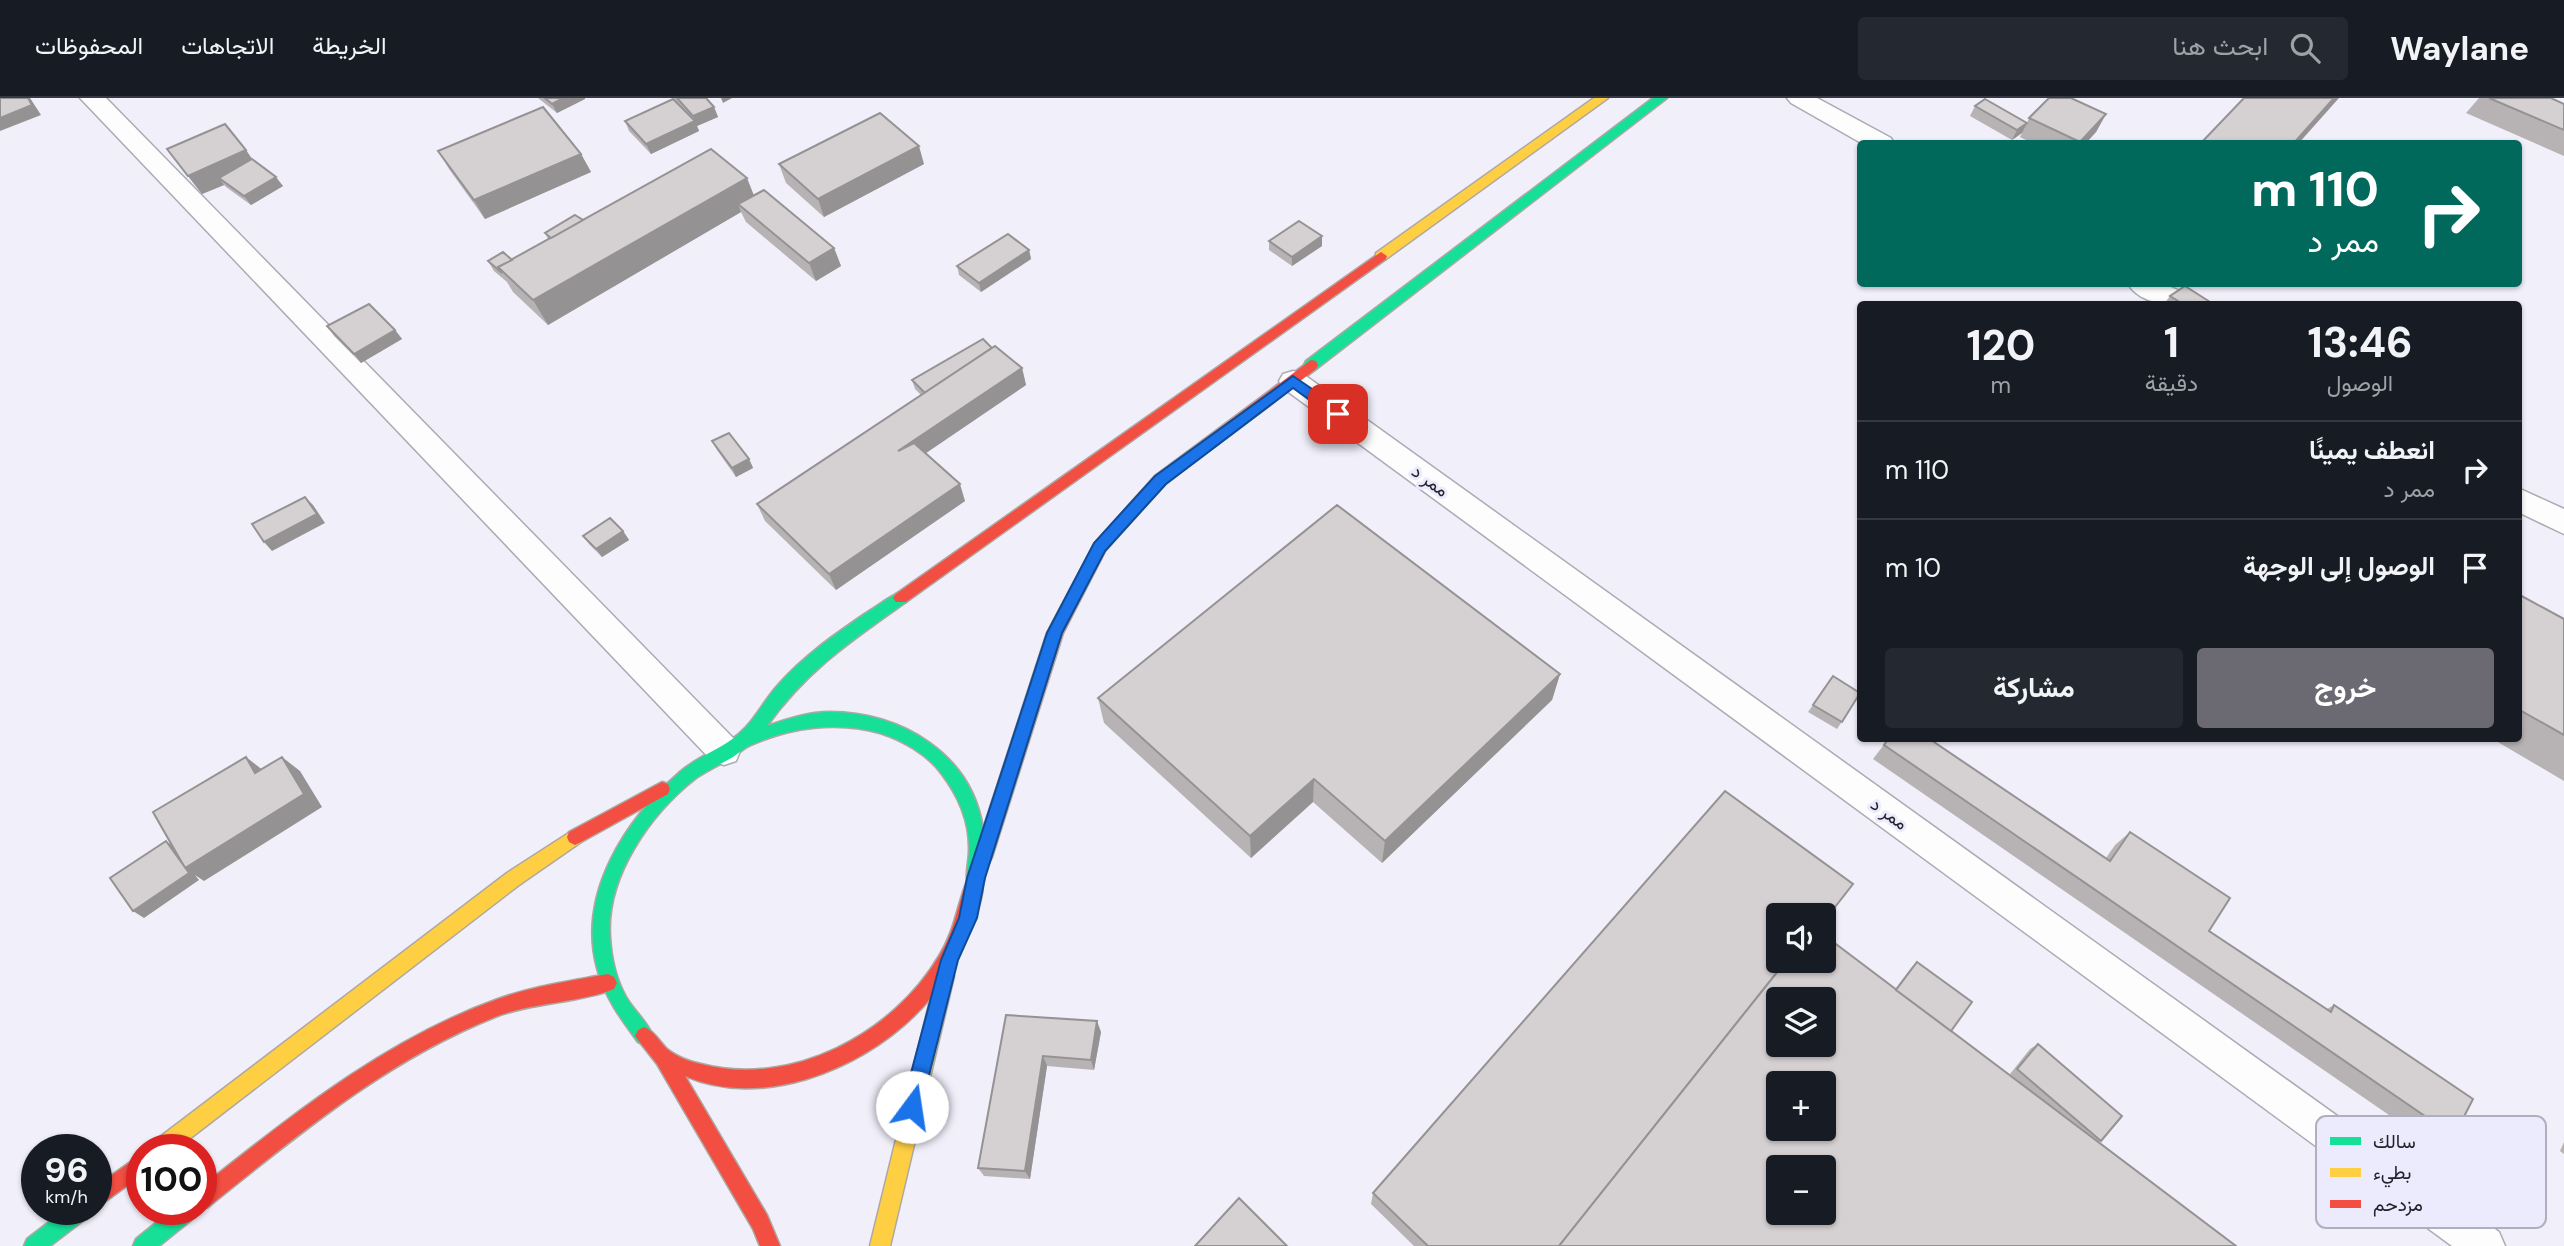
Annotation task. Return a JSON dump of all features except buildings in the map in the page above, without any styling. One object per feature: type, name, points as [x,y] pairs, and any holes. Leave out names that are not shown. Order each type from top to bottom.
[{"type":"highway","points":[[733,746],[792,680],[832,647],[1602,98]]},
{"type":"highway","points":[[880,1246],[950,960],[968,918],[976,878],[1055,633],[1100,547],[1160,480],[1661,98]]},
{"type":"highway","points":[[180,1134],[548,853],[689,774],[733,746],[788,725],[832,719],[876,724],[915,738],[946,764],[968,797],[979,835],[976,878]]},
{"type":"highway","points":[[689,774],[656,804],[631,840],[613,875],[602,911],[601,948],[608,983],[631,1024],[664,1059],[760,1222],[769,1246]]},
{"type":"highway","points":[[664,1059],[712,1077],[768,1079],[823,1066],[874,1040],[918,1003],[950,960]]},
{"type":"highway","points":[[217,1187],[359,1076],[423,1038],[501,1006],[608,983]]},
{"type":"highway","points":[[112,1186],[126,1175]]},
{"type":"highway","points":[[34,1246],[61,1225]]},
{"type":"highway","points":[[143,1246],[169,1225]]},
{"type":"lane","points":[[92,98],[733,746]]},
{"type":"lane","points":[[1799,98],[1875,140]]},
{"type":"lane","points":[[2147,287],[2173,301]]},
{"type":"lane","name":"ممر د","points":[[1293,381],[2316,1123]]},
{"type":"lane","points":[[2522,501],[2564,522]]},
{"type":"lane","name":"ممر د","points":[[2460,1228],[2485,1246]]},
{"type":"traffic: fast","points":[[1311,365],[1661,98]]},
{"type":"traffic: fast","points":[[644,1036],[620,1002],[605,968],[601,934],[605,900],[616,867],[634,835],[658,805],[686,777],[744,740],[803,670],[844,637],[901,598]]},
{"type":"traffic: fast","points":[[743,741],[797,723],[831,719],[865,722],[896,731],[923,745],[945,765],[962,789],[973,817],[978,848],[975,882]]},
{"type":"traffic: fast","points":[[34,1246],[61,1225]]},
{"type":"traffic: fast","points":[[143,1246],[169,1225]]},
{"type":"traffic: slow","points":[[1381,256],[1602,98]]},
{"type":"traffic: slow","points":[[180,1134],[513,879],[575,837]]},
{"type":"traffic: slow","points":[[880,1246],[945,976]]},
{"type":"traffic: jam","points":[[901,598],[1381,256]]},
{"type":"traffic: jam","points":[[983,857],[1055,633],[1100,547],[1160,480],[1311,365]]},
{"type":"traffic: jam","points":[[575,837],[662,789]]},
{"type":"traffic: jam","points":[[644,1036],[666,1059],[700,1073],[736,1079],[773,1077],[810,1068],[846,1053],[879,1034],[908,1010],[931,984],[947,961],[959,936],[975,882]]},
{"type":"traffic: jam","points":[[217,1187],[342,1091],[417,1044],[499,1007],[539,996],[608,983]]},
{"type":"traffic: jam","points":[[664,1059],[760,1222],[770,1246]]},
{"type":"traffic: jam","points":[[112,1186],[126,1175]]},
{"type":"route","points":[[912,1107],[950,960],[968,918],[976,878],[1055,633],[1100,547],[1160,480],[1293,381],[1338,414]]}]
